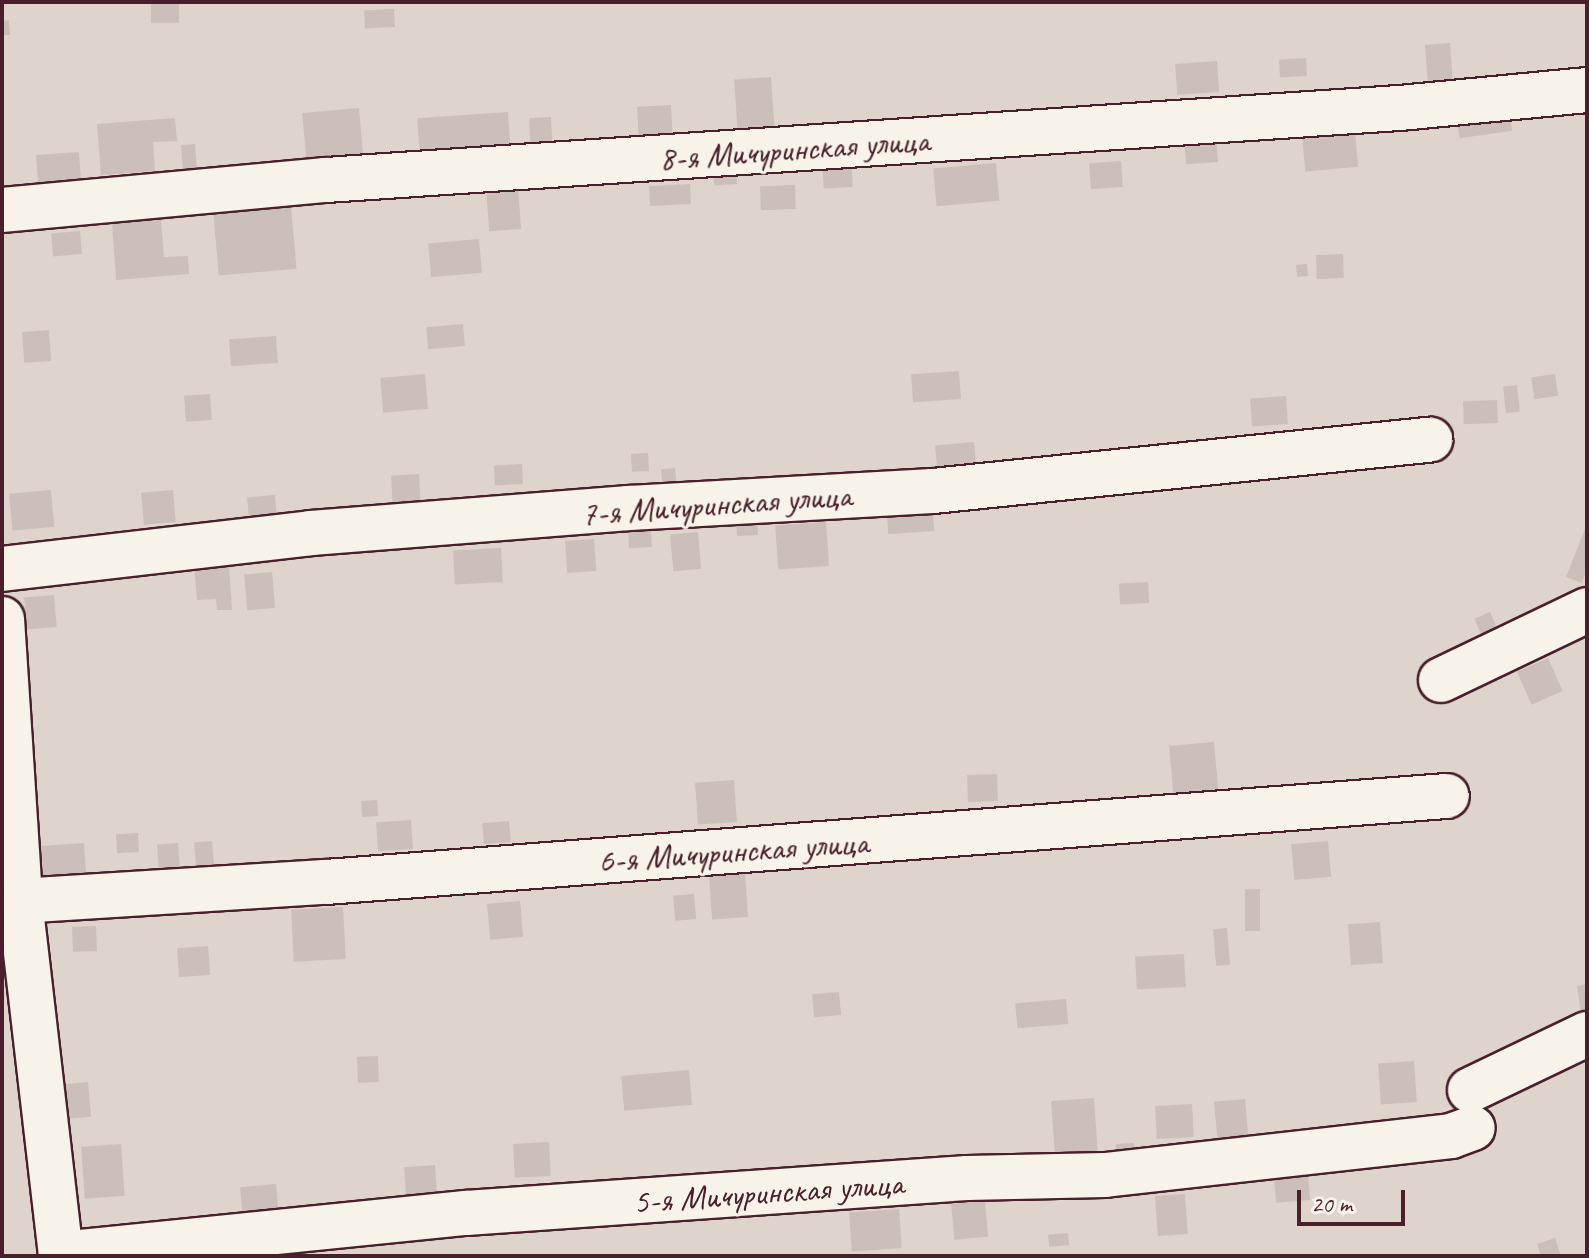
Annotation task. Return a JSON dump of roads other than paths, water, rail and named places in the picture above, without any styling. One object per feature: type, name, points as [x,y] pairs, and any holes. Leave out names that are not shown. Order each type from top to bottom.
[{"type":"lane","name":"8-я Мичуринская улица","points":[[2,210],[342,178],[1384,109],[1587,90]]},
{"type":"lane","name":"7-я Мичуринская улица","points":[[2,569],[311,533],[629,508],[933,491],[1430,440]]},
{"type":"lane","points":[[1441,680],[1587,610]]},
{"type":"lane","points":[[2,619],[20,901],[61,1255]]},
{"type":"lane","name":"6-я Мичуринская улица","points":[[20,901],[326,882],[1447,796]]},
{"type":"lane","name":"5-я Мичуринская улица","points":[[61,1255],[466,1213],[967,1178],[1105,1175],[1437,1137],[1471,1109],[1587,1034]]}]
